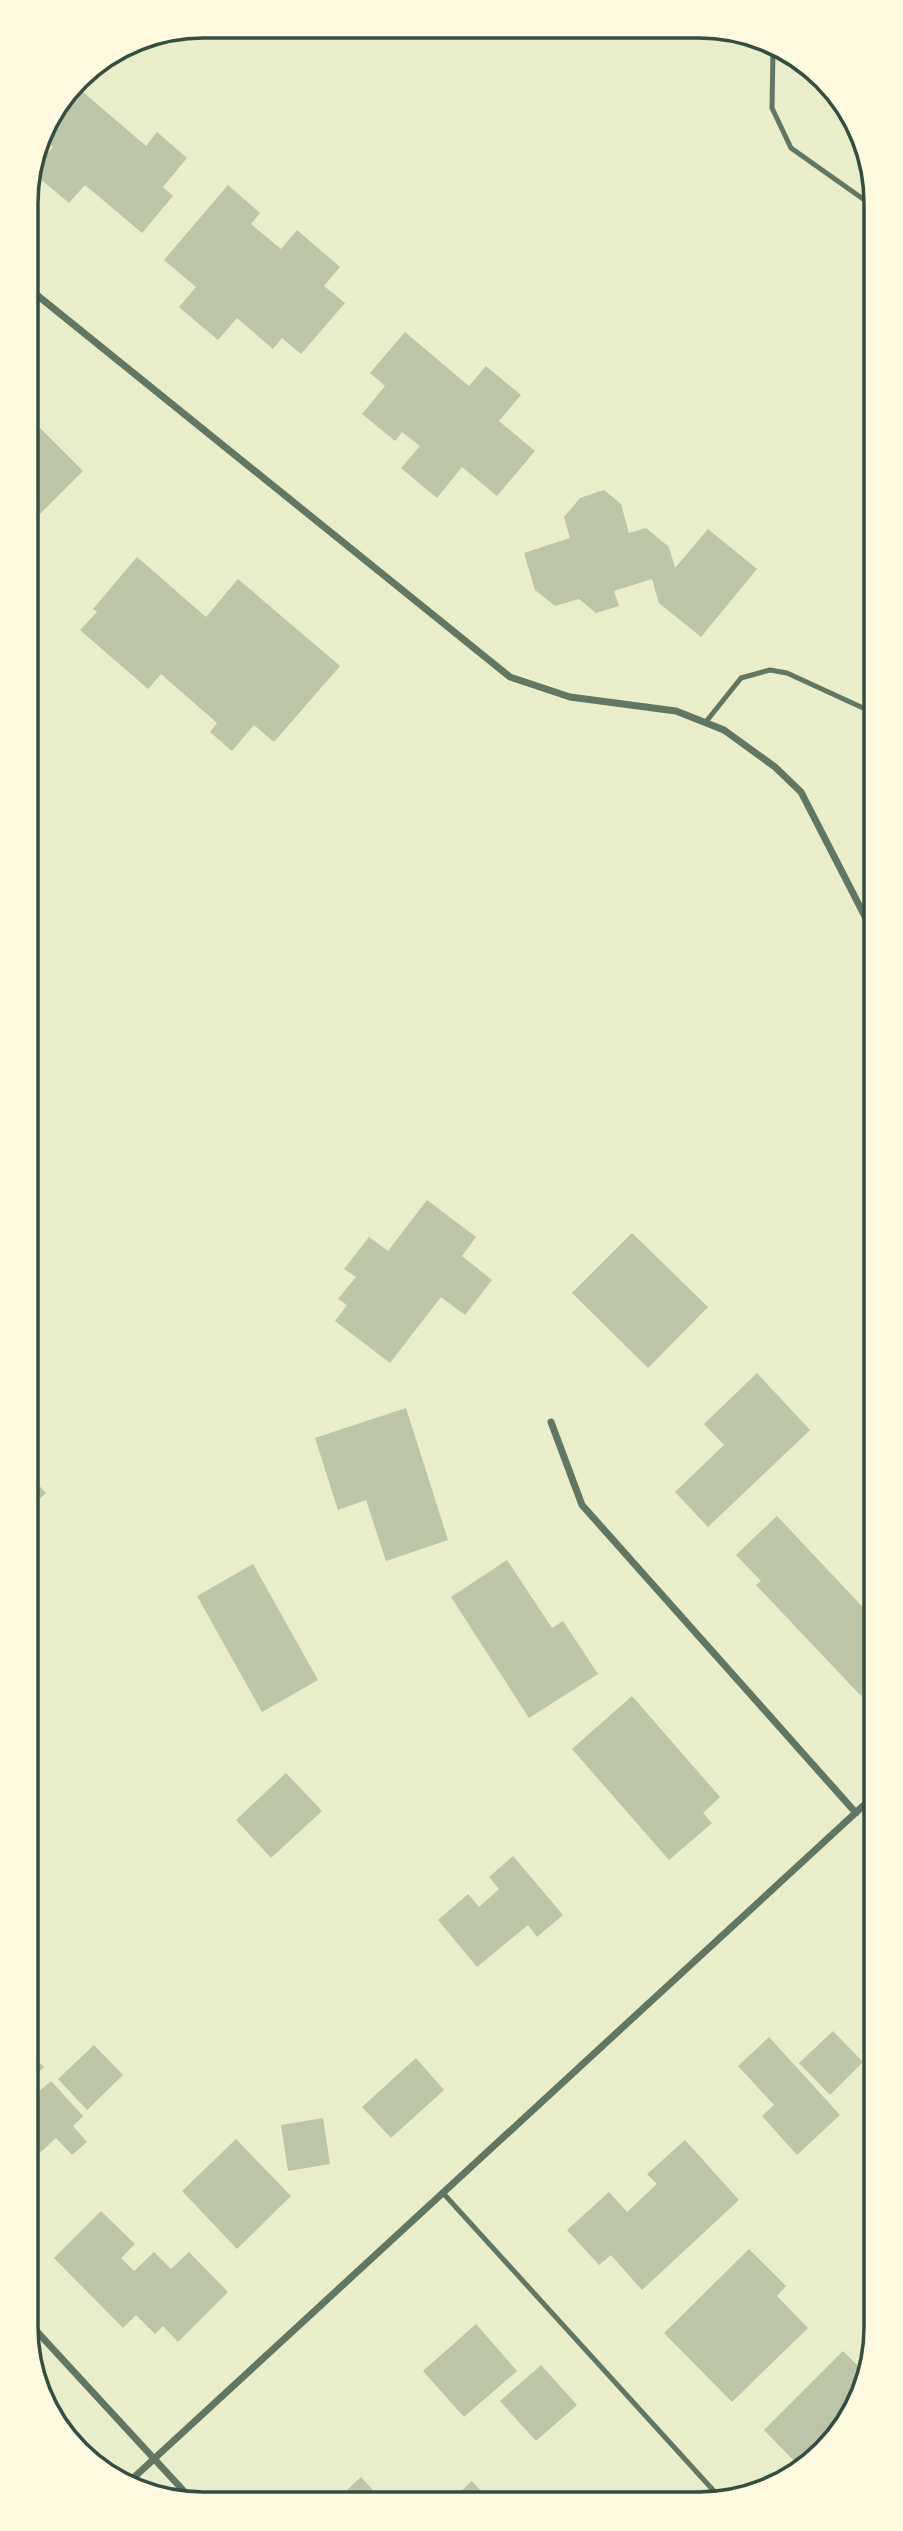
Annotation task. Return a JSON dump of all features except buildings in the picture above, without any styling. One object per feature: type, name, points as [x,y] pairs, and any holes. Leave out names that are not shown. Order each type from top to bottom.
[{"type":"street","points":[[39,298],[510,677],[570,696],[676,711],[724,730],[775,767],[801,792],[864,915]]},
{"type":"street","points":[[551,1422],[582,1506],[856,1813]]},
{"type":"street","points":[[135,2477],[864,1805]]},
{"type":"street","points":[[39,2333],[183,2491]]},
{"type":"lane","points":[[772,56],[772,108],[791,148],[864,199]]},
{"type":"lane","points":[[705,723],[741,678],[770,670],[787,673],[864,708]]},
{"type":"lane","points":[[443,2193],[714,2491]]}]
